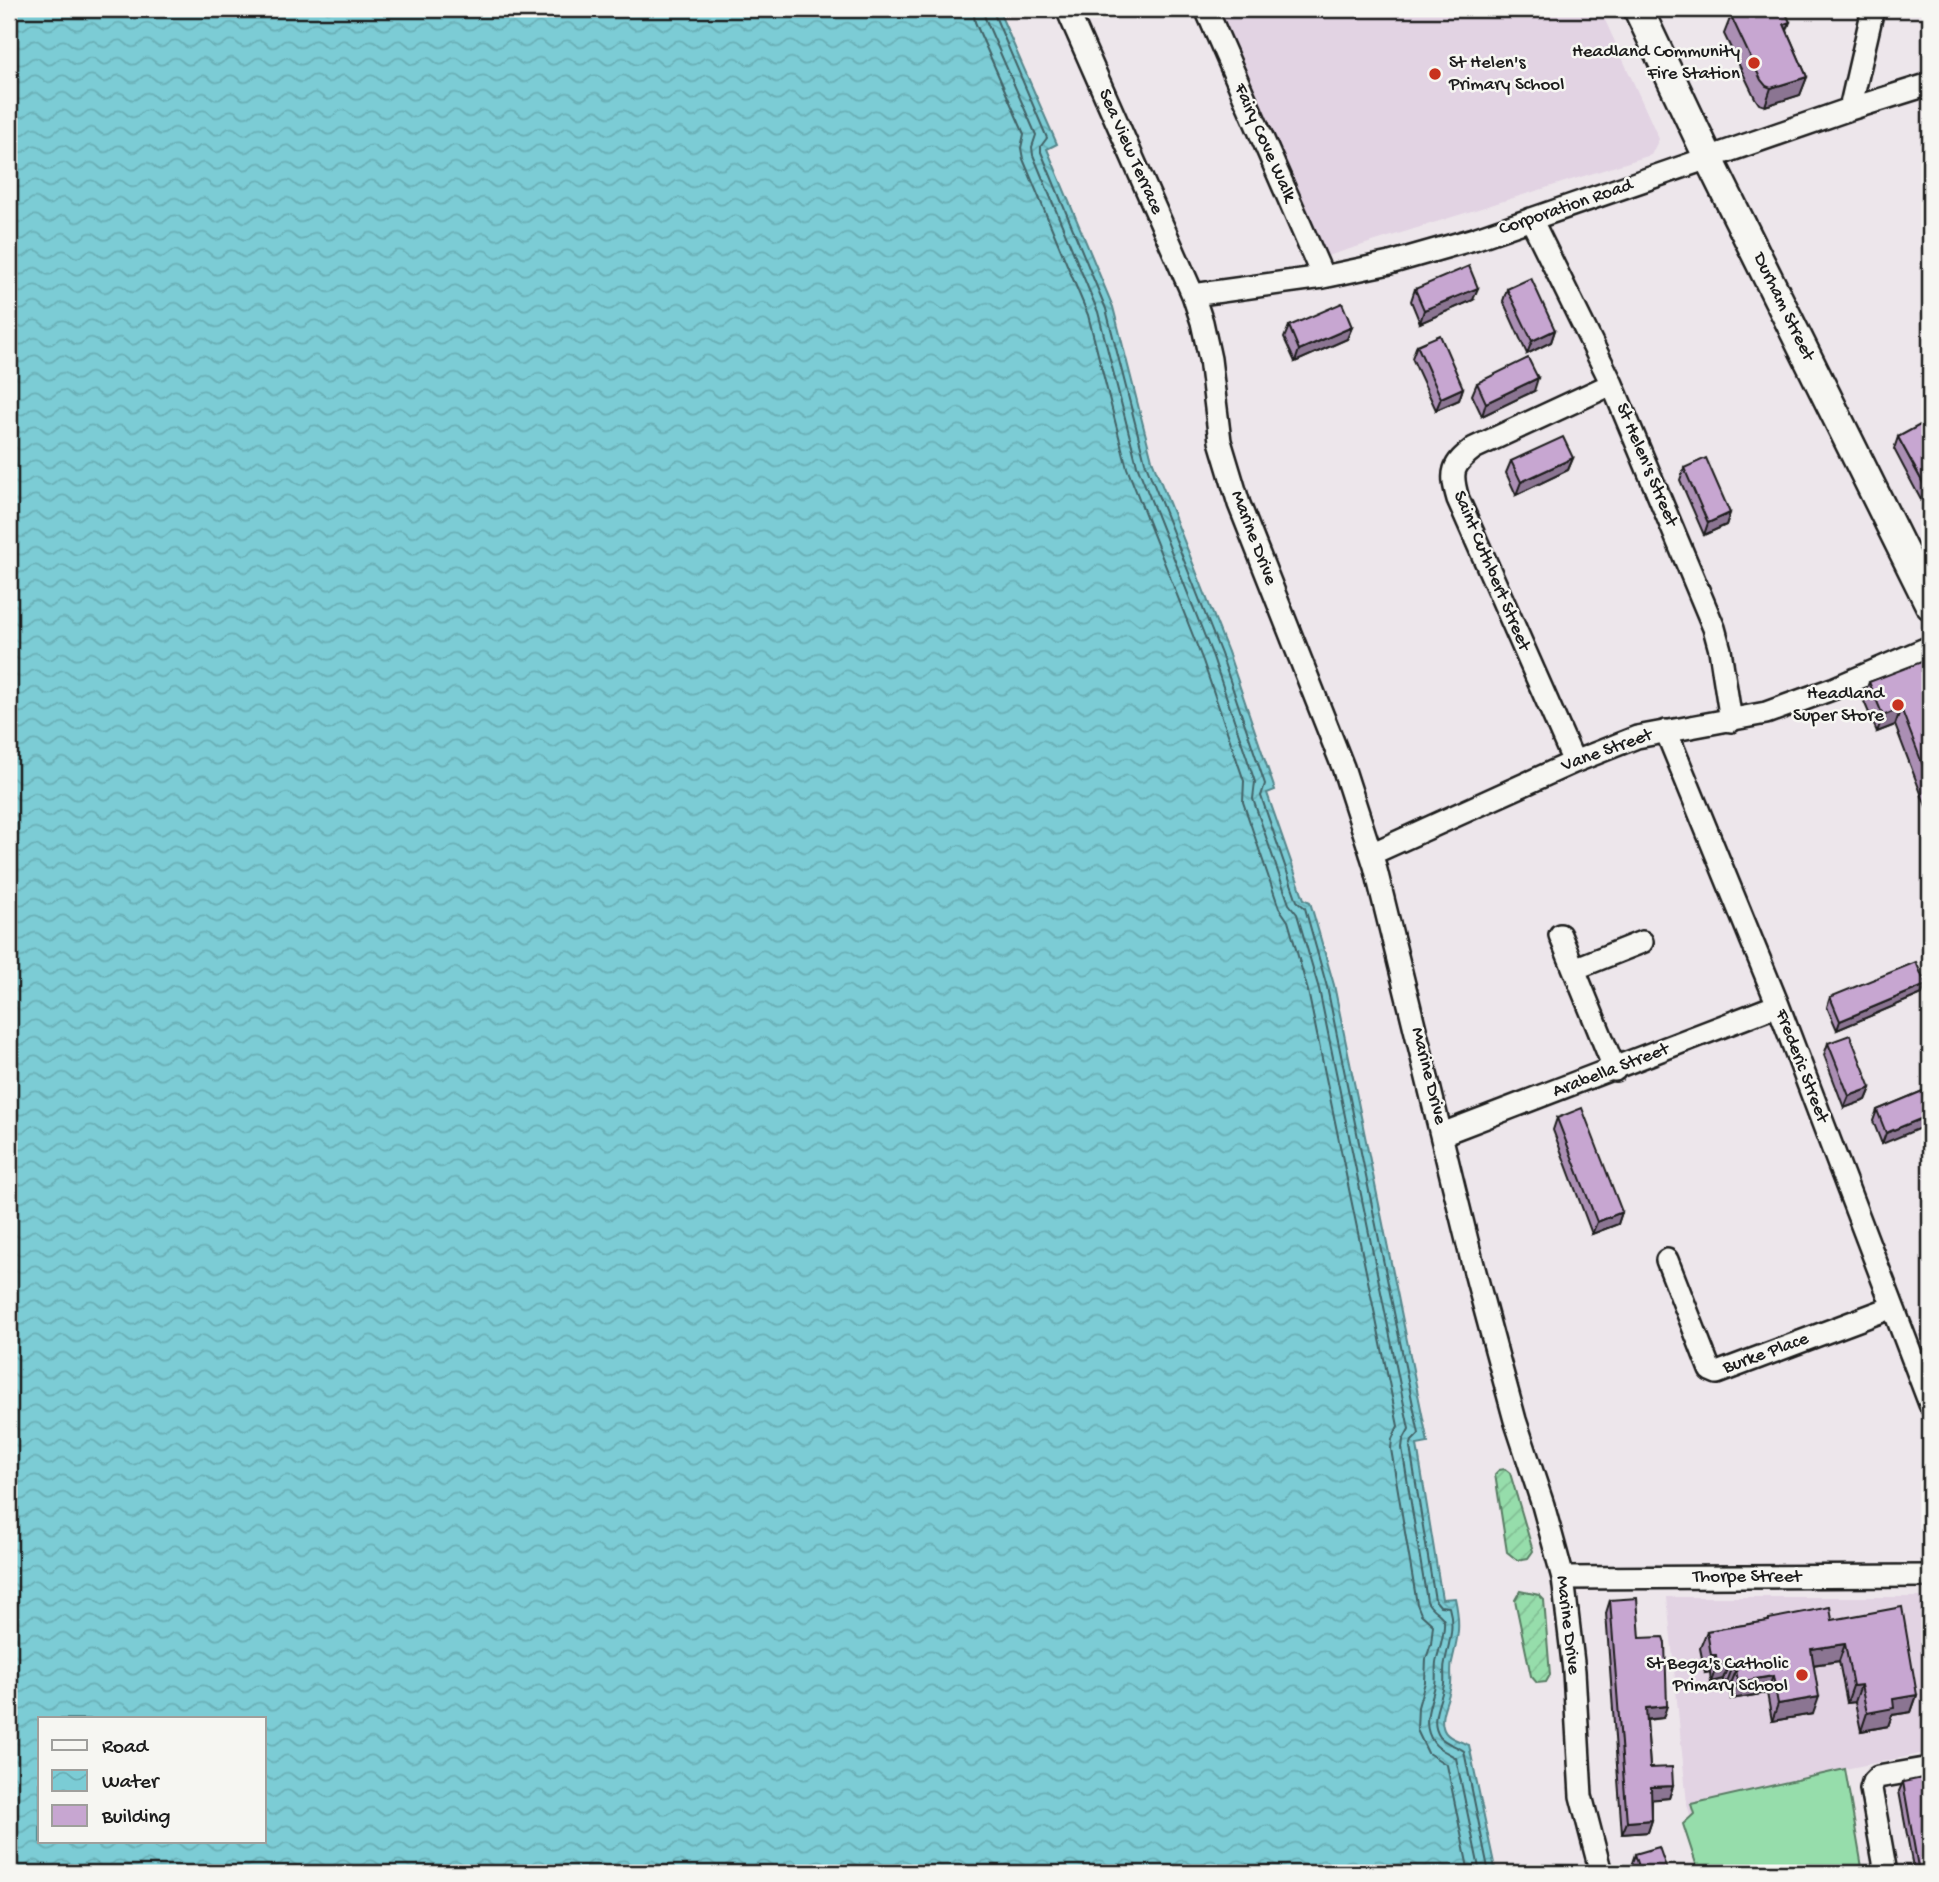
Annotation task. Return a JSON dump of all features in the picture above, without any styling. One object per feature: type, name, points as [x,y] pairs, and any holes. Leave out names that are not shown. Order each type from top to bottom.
[{"type":"street","name":"Sea View Terrace","points":[[1067,9],[1193,295]]},
{"type":"street","name":"Fairy Cove Walk","points":[[1206,9],[1323,278]]},
{"type":"street","name":"Durham Street","points":[[1638,9],[1709,159],[1930,605]]},
{"type":"street","points":[[1850,109],[1873,9]]},
{"type":"street","name":"Corporation Road","points":[[1193,295],[1323,278],[1474,239],[1930,84]]},
{"type":"street","name":"St Helen's Street","points":[[1531,219],[1612,384],[1714,628],[1731,721]]},
{"type":"street","name":"Marine Drive","points":[[1193,295],[1210,359],[1220,440],[1239,504],[1343,767],[1371,854],[1493,1341],[1563,1578],[1574,1671],[1581,1796],[1601,1873]]},
{"type":"street","name":"Saint Cuthbert Street","points":[[1574,762],[1458,499],[1454,468],[1462,457],[1474,448],[1612,384]]},
{"type":"street","name":"Vane Street","points":[[1371,854],[1574,762],[1637,737],[1731,721],[1766,712],[1835,688],[1930,646]]},
{"type":"street","name":"Frederic Street","points":[[1666,731],[1778,1005],[1930,1404]]},
{"type":"street","points":[[1560,935],[1615,1070]]},
{"type":"street","points":[[1573,969],[1642,942]]},
{"type":"street","name":"Arabella Street","points":[[1442,1134],[1615,1070],[1778,1005]]},
{"type":"street","name":"Burke Place","points":[[1667,1259],[1710,1370],[1717,1373],[1893,1307]]},
{"type":"street","name":"Thorpe Street","points":[[1563,1578],[1930,1576]]},
{"type":"street","points":[[1886,1873],[1872,1782],[1878,1777],[1930,1768]]},
{"type":"shaded area","name":"St Helen's Primary School","points":[[1213,9],[1600,9],[1659,139],[1651,155],[1321,258]]},
{"type":"shaded area","name":"St Bega's Catholic Primary School","points":[[1667,1597],[1930,1597],[1930,1752],[1845,1769],[1863,1873],[1706,1873],[1687,1804]]},
{"type":"green space","points":[[1505,1469],[1510,1473],[1533,1551],[1528,1558],[1517,1560],[1507,1552],[1495,1474]]},
{"type":"green space","points":[[1520,1591],[1539,1595],[1544,1600],[1550,1675],[1546,1682],[1537,1683],[1531,1676],[1515,1600]]},
{"type":"green space","points":[[1845,1769],[1863,1873],[1699,1873],[1683,1824],[1694,1814],[1691,1804]]},
{"type":"water","points":[[9,9],[998,9],[1057,144],[1047,149],[1113,307],[1152,460],[1228,652],[1275,790],[1267,793],[1304,899],[1310,902],[1334,985],[1428,1443],[1417,1445],[1442,1599],[1455,1598],[1457,1608],[1458,1631],[1451,1665],[1450,1689],[1442,1722],[1444,1731],[1469,1745],[1496,1873],[9,1873]]},
{"type":"building","points":[[1746,9],[1784,9],[1790,22],[1784,24],[1807,77],[1771,88],[1766,86],[1731,16]]},
{"type":"building","points":[[1469,266],[1478,288],[1424,310],[1415,289]]},
{"type":"building","points":[[1531,278],[1555,330],[1532,341],[1507,289]]},
{"type":"building","points":[[1342,303],[1352,327],[1299,350],[1289,326]]},
{"type":"building","points":[[1440,335],[1463,388],[1441,398],[1417,345]]},
{"type":"building","points":[[1528,358],[1538,378],[1486,403],[1477,383]]},
{"type":"building","points":[[1922,424],[1930,441],[1930,486],[1926,488],[1898,437]]},
{"type":"building","points":[[1563,437],[1573,458],[1521,482],[1511,461]]},
{"type":"building","points":[[1706,458],[1730,513],[1708,523],[1684,468]]},
{"type":"building","points":[[1929,659],[1930,784],[1901,708],[1883,716],[1869,682]]},
{"type":"building","points":[[1916,962],[1926,985],[1840,1021],[1830,997]]},
{"type":"building","points":[[1850,1035],[1871,1088],[1849,1096],[1828,1043]]},
{"type":"building","points":[[1930,1088],[1930,1115],[1886,1133],[1877,1110]]},
{"type":"building","points":[[1582,1108],[1622,1212],[1597,1222],[1557,1118]]},
{"type":"building","points":[[1637,1598],[1640,1638],[1663,1637],[1665,1643],[1667,1706],[1646,1708],[1650,1768],[1672,1767],[1673,1786],[1651,1787],[1652,1820],[1627,1822],[1610,1600]]},
{"type":"building","points":[[1830,1607],[1832,1620],[1902,1607],[1917,1695],[1893,1699],[1894,1708],[1867,1713],[1861,1685],[1853,1686],[1845,1644],[1811,1649],[1819,1697],[1778,1704],[1773,1676],[1738,1682],[1736,1669],[1731,1669],[1730,1662],[1717,1664],[1716,1655],[1711,1655],[1707,1631]]},
{"type":"building","points":[[1927,1777],[1930,1795],[1930,1873],[1919,1873],[1903,1782]]},
{"type":"building","points":[[1659,1847],[1668,1873],[1641,1873],[1635,1854]]},
{"type":"place","name":"Headland Community Fire Station","points":[[1754,63]]},
{"type":"place","name":"St Helen's Primary School","points":[[1435,74]]},
{"type":"place","name":"Headland Super Store","points":[[1898,705]]},
{"type":"place","name":"St Bega's Catholic Primary School","points":[[1802,1675]]}]
